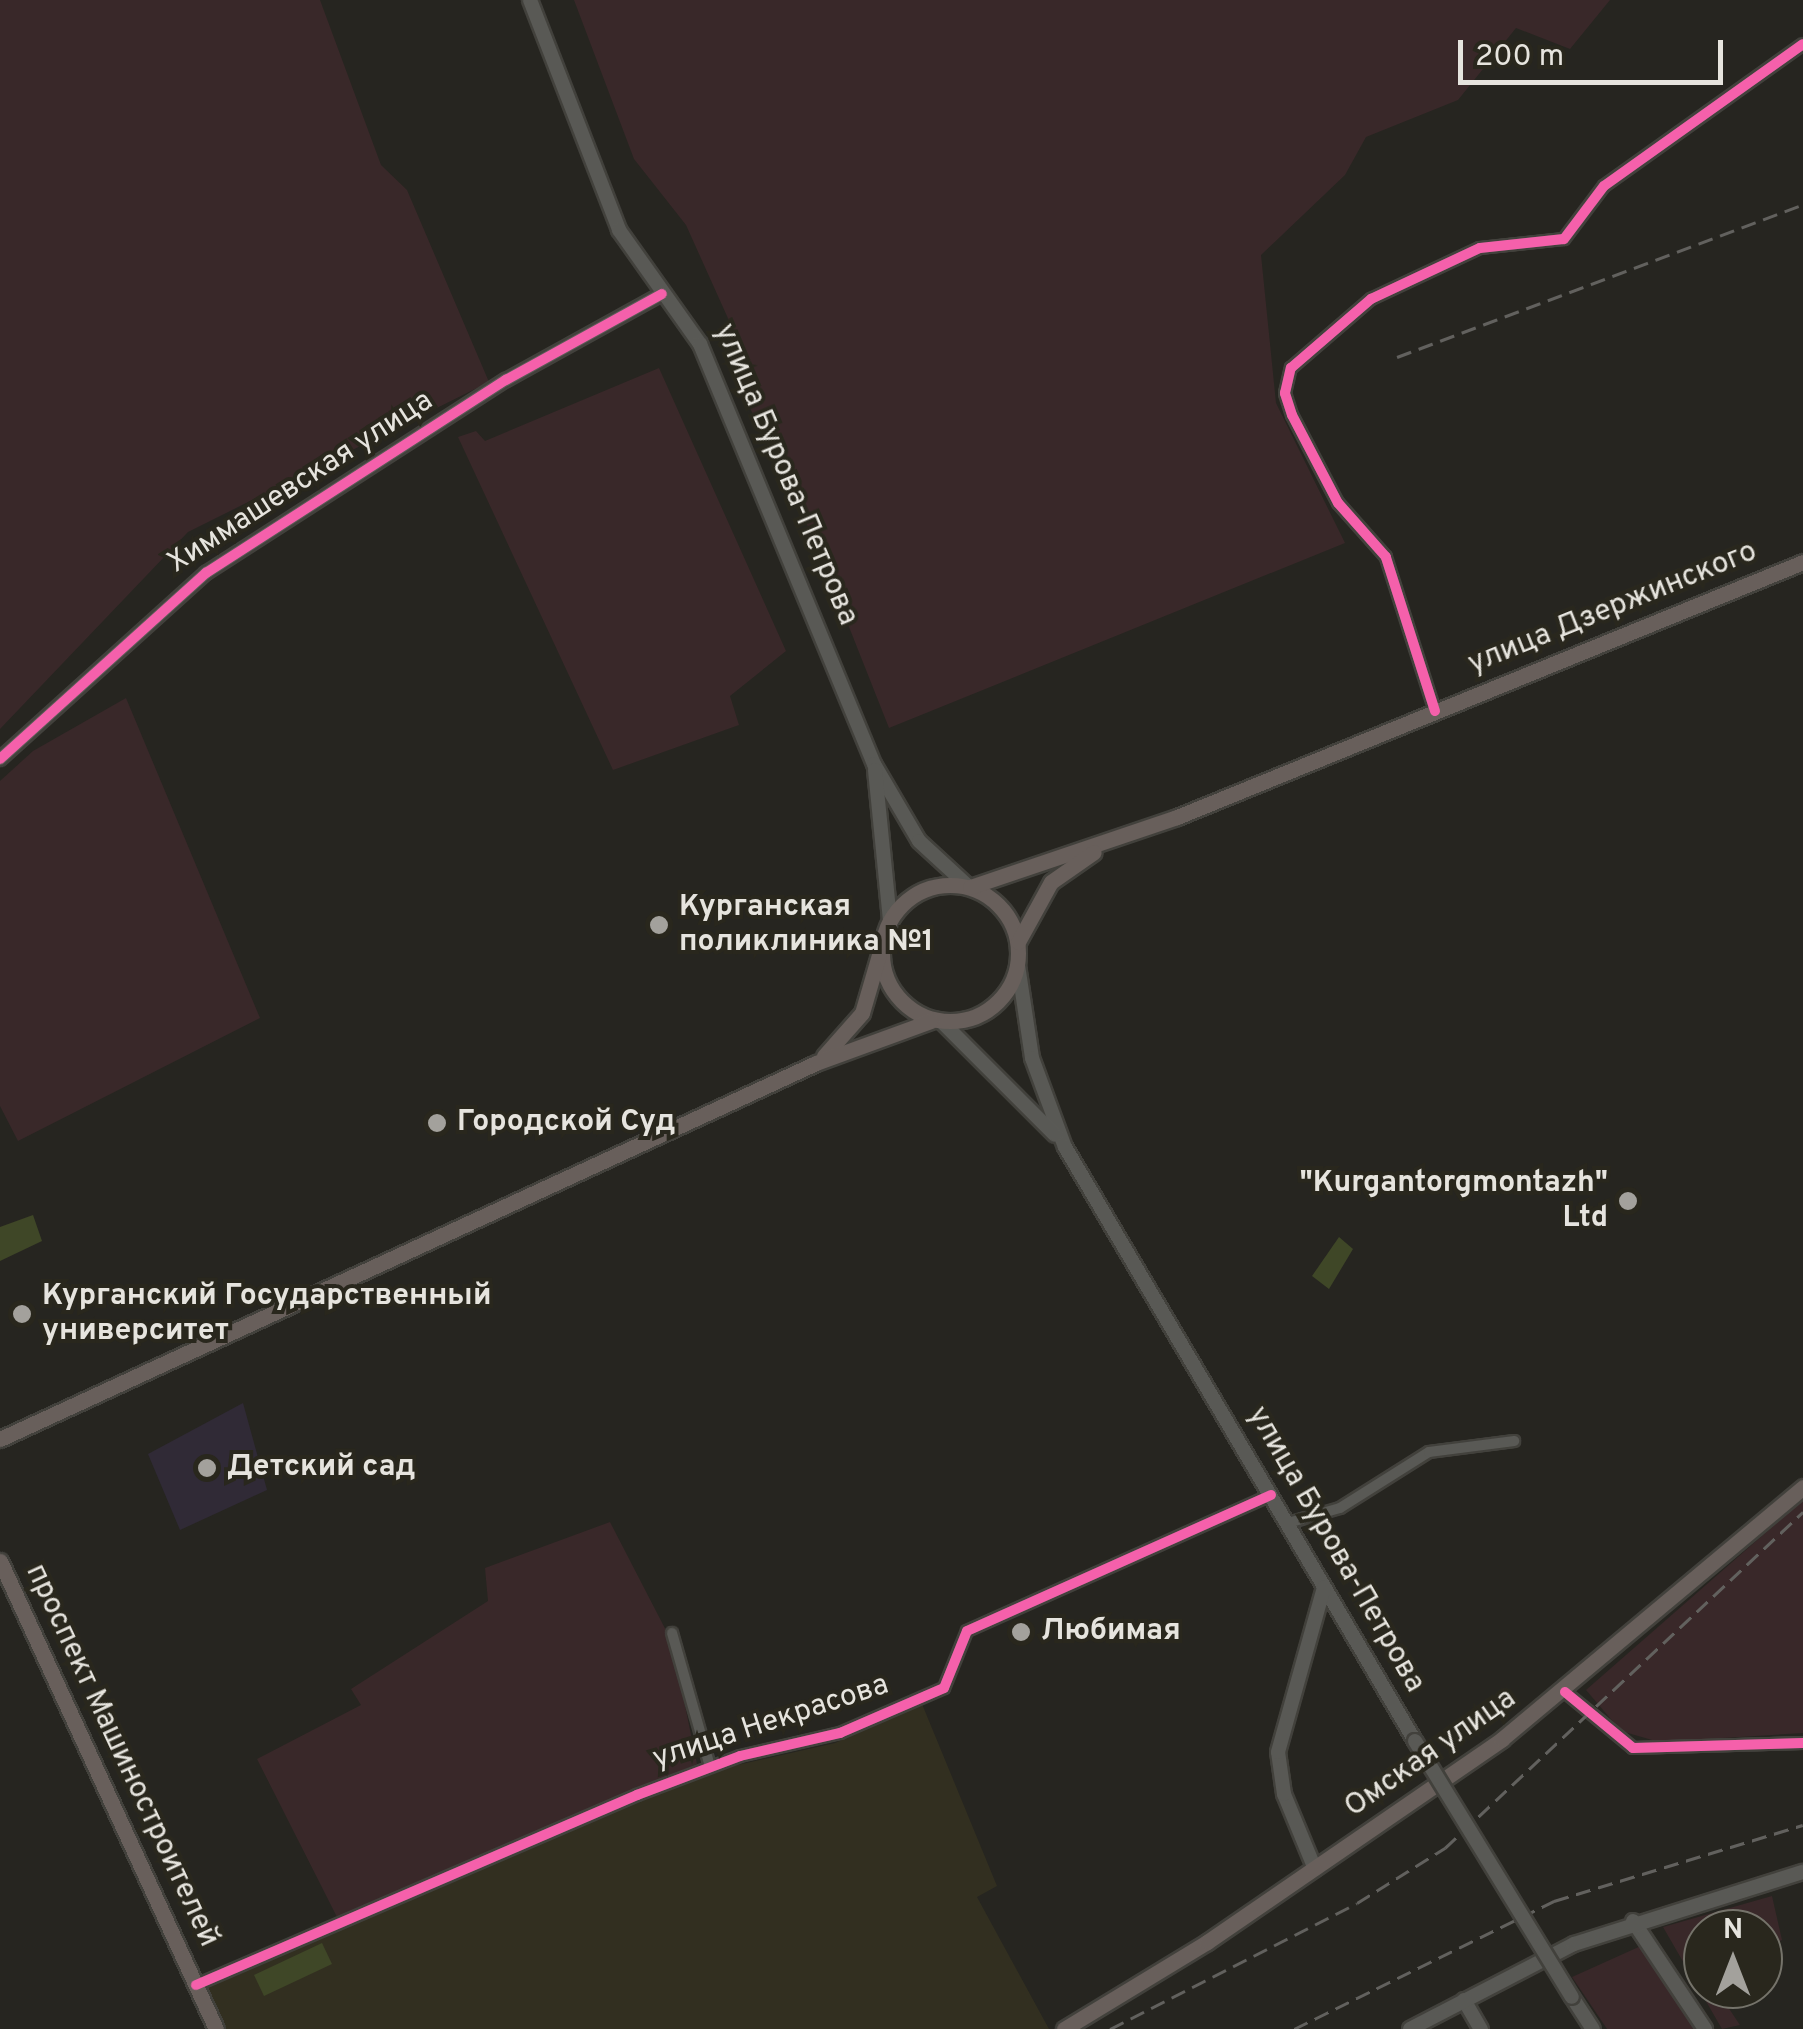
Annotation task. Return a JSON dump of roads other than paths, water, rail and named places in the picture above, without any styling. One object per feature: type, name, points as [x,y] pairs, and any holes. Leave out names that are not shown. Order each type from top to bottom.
[{"type":"main road","name":"улица Бурова-Петрова","points":[[530,0],[619,230],[662,294],[687,318],[708,360],[874,764],[919,841],[969,887]]},
{"type":"main road","name":"улица Дзержинского","points":[[969,887],[1110,841],[1803,562]]},
{"type":"main road","name":"улица Бурова-Петрова","points":[[874,764],[890,920]]},
{"type":"main road","name":"улица Дзержинского","points":[[1018,942],[1051,882],[1110,841]]},
{"type":"main road","points":[[0,1440],[816,1063],[937,1022],[988,1010],[1018,965],[1018,942],[996,901],[969,887],[927,888],[890,920],[862,1013],[816,1063]]},
{"type":"main road","points":[[882,942],[892,988],[937,1022]]},
{"type":"main road","name":"улица Бурова-Петрова","points":[[1018,965],[1032,1058],[1065,1147],[1415,1741],[1593,2029]]},
{"type":"main road","name":"улица Бурова-Петрова","points":[[937,1022],[993,1065],[1065,1147]]},
{"type":"main road","name":"Омская улица","points":[[1064,2029],[1315,1869],[1564,1692],[1803,1486]]},
{"type":"main road","name":"проспект Машиностроителей","points":[[0,1561],[216,2029]]},
{"type":"main road","points":[[1315,1869],[1284,1794],[1278,1752],[1324,1586]]},
{"type":"main road","points":[[1311,1633],[1343,1617]]},
{"type":"main road","points":[[1410,2029],[1574,1944],[1632,1922],[1798,1873]]},
{"type":"main road","points":[[1632,1922],[1705,2029]]},
{"type":"main road","points":[[1464,2000],[1480,2029]]},
{"type":"street","points":[[1436,711],[1386,557],[1338,503],[1292,415],[1285,393],[1291,368],[1371,299],[1480,248],[1513,238],[1564,238],[1604,186],[1803,44]]},
{"type":"street","name":"Химмашевская улица","points":[[0,759],[206,573],[506,380],[662,294]]},
{"type":"street","points":[[1288,1523],[1340,1508],[1428,1452],[1514,1440]]},
{"type":"street","name":"улица Некрасова","points":[[196,1984],[710,1766],[840,1733],[944,1688],[967,1631],[1271,1494]]},
{"type":"street","points":[[672,1633],[710,1766]]},
{"type":"street","points":[[1564,1692],[1633,1748],[1803,1743]]},
{"type":"street","points":[[1798,1873],[1803,1887]]},
{"type":"railway","points":[[1397,357],[1803,204]]},
{"type":"railway","points":[[1110,2029],[1357,1903],[1445,1848],[1803,1512]]},
{"type":"railway","points":[[1294,2029],[1554,1901],[1803,1825]]},
{"type":"place","name":"Курганская поликлиника №1","points":[[659,925]]},
{"type":"place","name":"Городской Суд","points":[[437,1123]]},
{"type":"place","name":"\"Kurgantorgmontazh\" Ltd","points":[[1628,1201]]},
{"type":"place","name":"Курганский Государственный университет","points":[[22,1314]]},
{"type":"place","name":"Детский сад","points":[[207,1468]]},
{"type":"place","name":"Любимая","points":[[1021,1632]]}]
